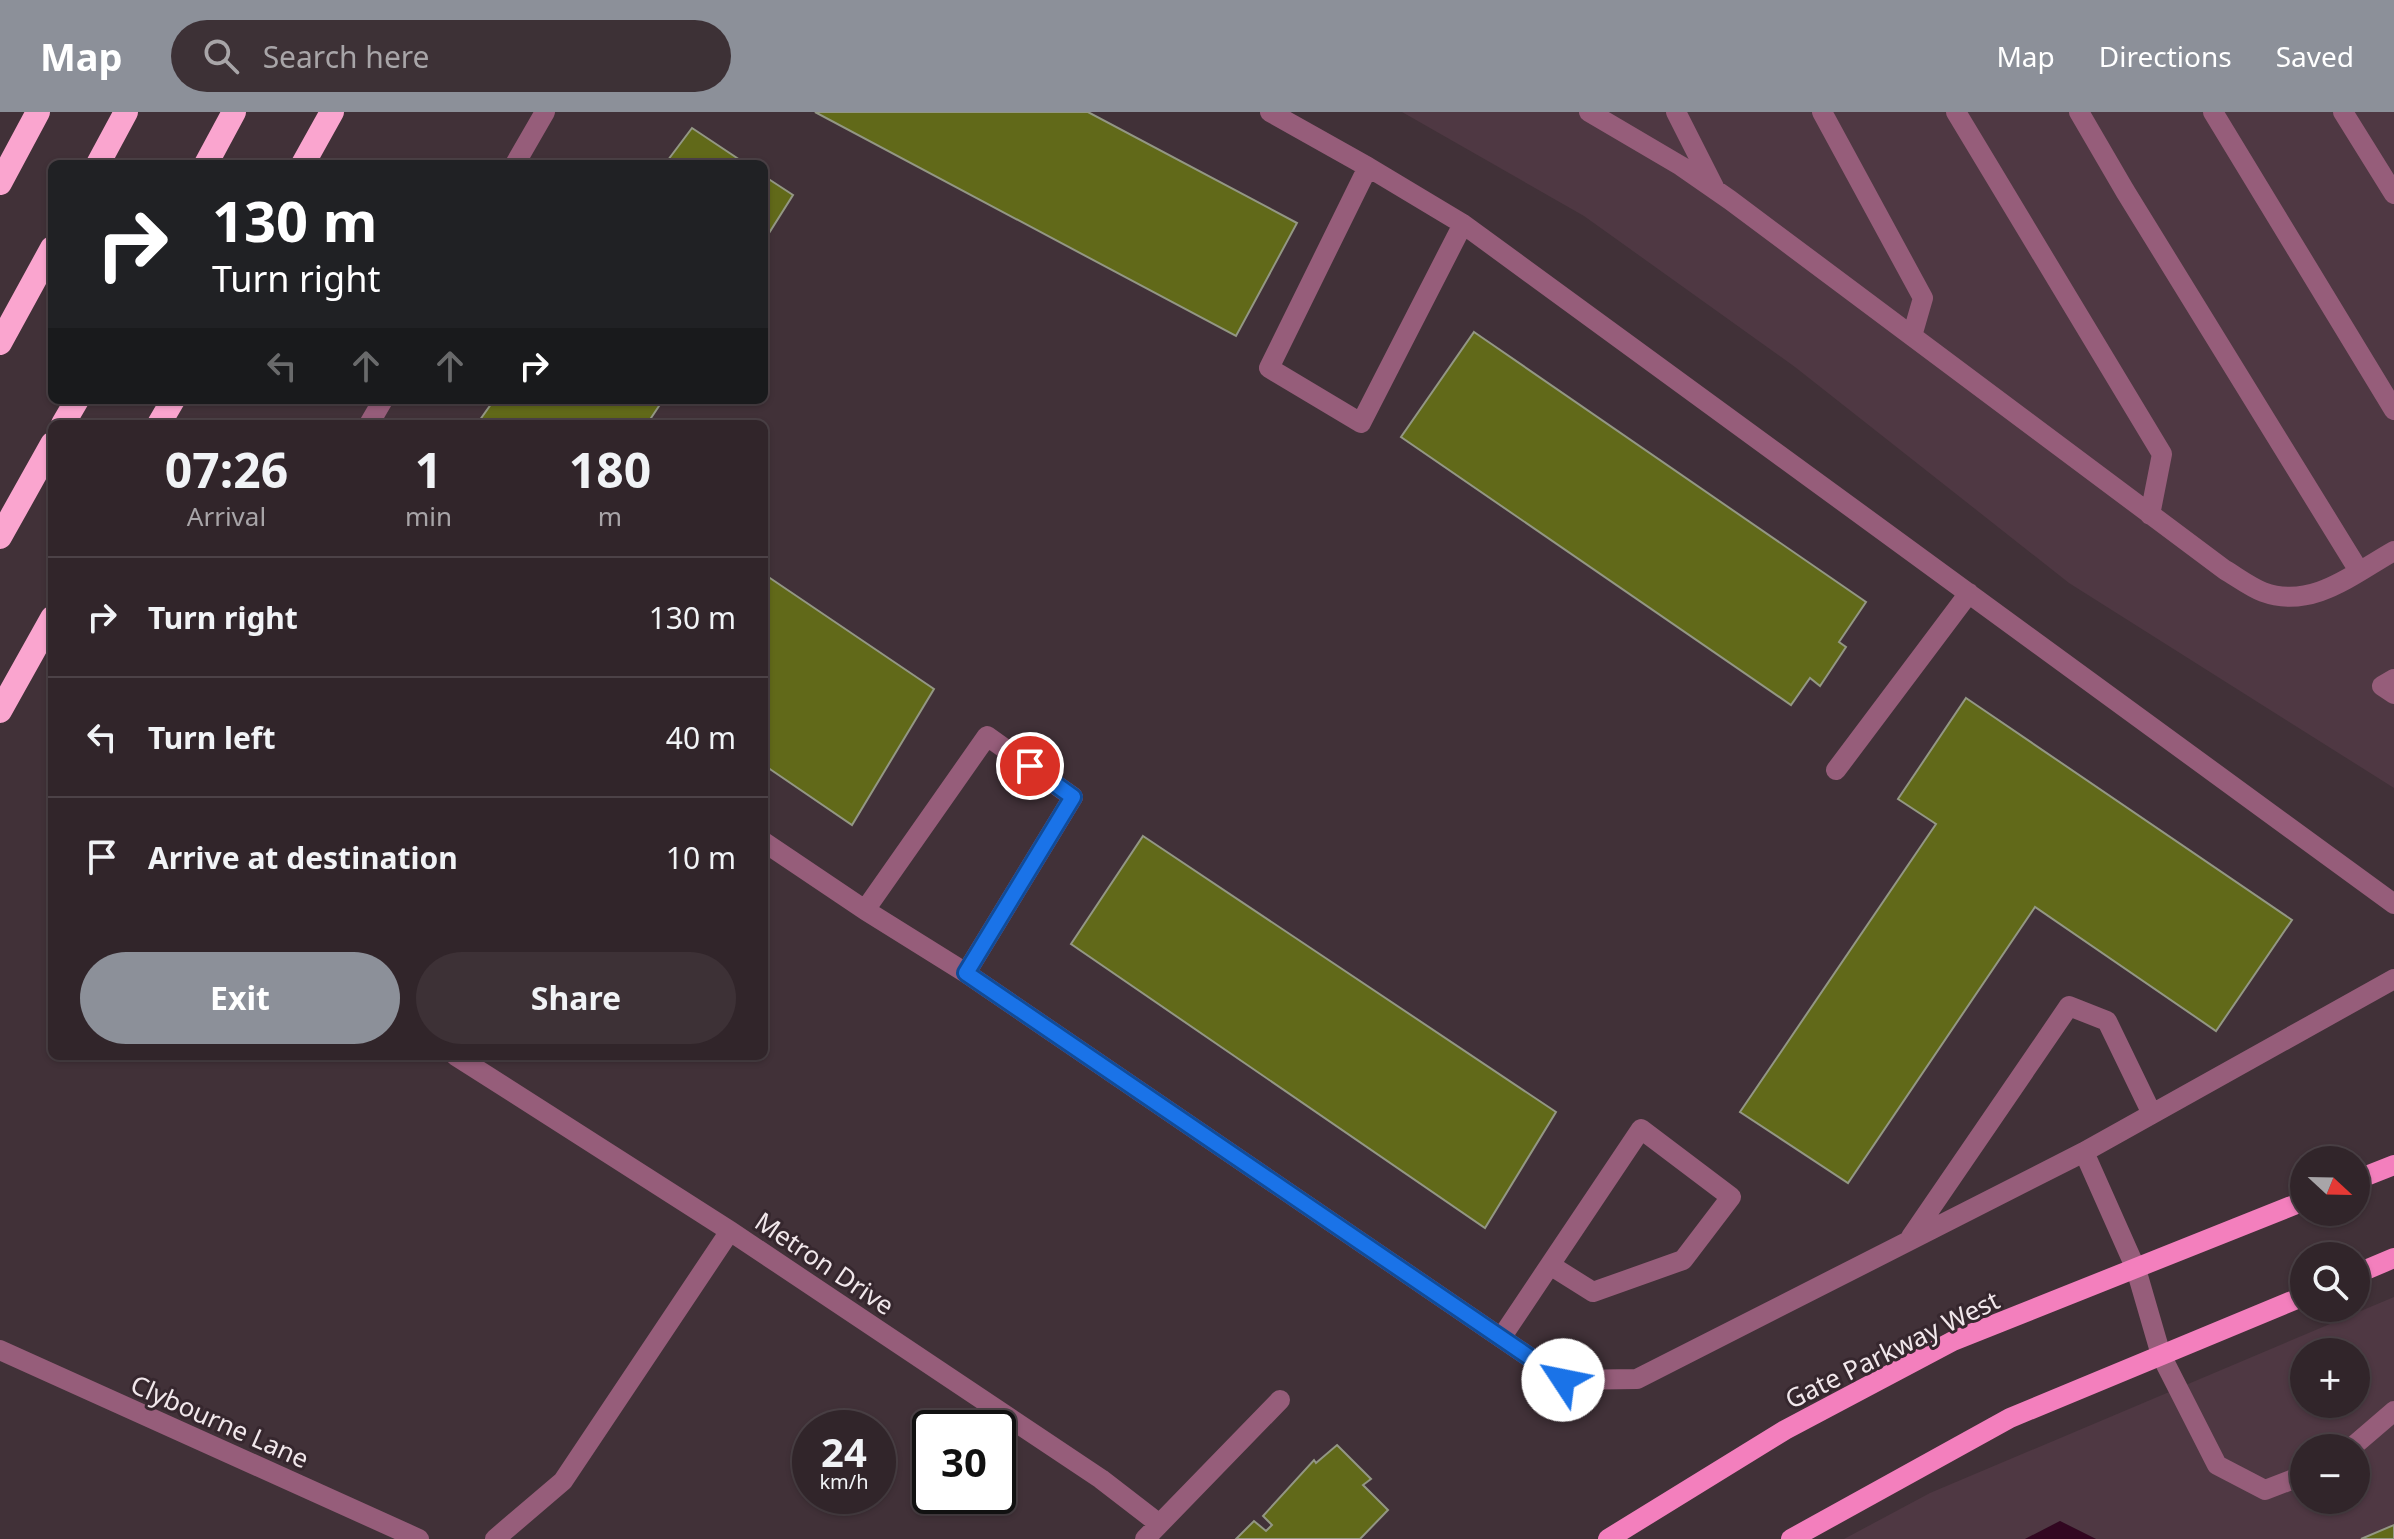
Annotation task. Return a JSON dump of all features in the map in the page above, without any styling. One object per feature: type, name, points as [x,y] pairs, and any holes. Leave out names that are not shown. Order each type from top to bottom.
[{"type":"highway","points":[[0,183],[38,112]]},
{"type":"highway","points":[[100,160],[126,112]]},
{"type":"highway","points":[[208,160],[234,112]]},
{"type":"highway","points":[[305,160],[332,112]]},
{"type":"highway","points":[[0,343],[48,255]]},
{"type":"highway","points":[[0,537],[48,451]]},
{"type":"highway","points":[[0,711],[48,625]]},
{"type":"main road","points":[[2370,1174],[2394,1165]]},
{"type":"main road","name":"Gate Parkway West","points":[[1608,1539],[1785,1430],[1953,1341],[2290,1207]]},
{"type":"main road","points":[[2370,1268],[2394,1258]]},
{"type":"main road","points":[[1791,1539],[2010,1418],[2290,1302]]},
{"type":"street","points":[[517,160],[545,112]]},
{"type":"street","points":[[1270,112],[1463,224],[2394,904]]},
{"type":"street","points":[[1589,112],[1717,191],[2150,515],[2225,570],[2263,592],[2302,598],[2337,586],[2394,551]]},
{"type":"street","points":[[1676,112],[1717,191]]},
{"type":"street","points":[[1822,112],[1923,298],[1912,336]]},
{"type":"street","points":[[1956,112],[2162,454],[2150,515]]},
{"type":"street","points":[[2079,112],[2359,571]]},
{"type":"street","points":[[2213,112],[2394,410]]},
{"type":"street","points":[[2343,112],[2394,194]]},
{"type":"street","points":[[1368,167],[1269,368],[1361,423],[1463,224]]},
{"type":"street","points":[[1836,770],[1969,593]]},
{"type":"street","points":[[2394,679],[2382,686],[2394,694]]},
{"type":"street","points":[[865,910],[987,736],[1073,797],[966,973]]},
{"type":"street","points":[[768,845],[966,973],[1563,1380],[1637,1379],[2084,1152],[2394,979]]},
{"type":"street","points":[[1909,1241],[2069,1006],[2107,1021],[2152,1114]]},
{"type":"street","name":"Metron Drive","points":[[462,1060],[730,1231],[1101,1479],[1158,1523]]},
{"type":"street","points":[[1501,1338],[1641,1129],[1731,1197],[1683,1260],[1593,1292],[1550,1265]]},
{"type":"street","points":[[2084,1152],[2136,1269],[2161,1355],[2217,1465],[2265,1490],[2290,1480]]},
{"type":"street","points":[[495,1539],[563,1481],[730,1231]]},
{"type":"street","name":"Clybourne Lane","points":[[0,1350],[419,1539]]},
{"type":"street","points":[[1145,1539],[1280,1400]]},
{"type":"street","points":[[2367,1434],[2394,1411]]},
{"type":"shaded area","points":[[1402,112],[2394,112],[2394,788],[2069,583],[1795,367],[1584,216]]},
{"type":"shaded area","points":[[2394,1297],[2394,1539],[2096,1539],[2060,1521],[2025,1539],[1844,1539],[1930,1493],[2290,1341],[2290,1418],[2370,1418],[2370,1338],[2297,1338],[2335,1322],[2370,1322],[2370,1307]]},
{"type":"shaded area","points":[[2060,1521],[2096,1539],[2025,1539]]},
{"type":"building","points":[[815,112],[1088,112],[1297,223],[1236,336]]},
{"type":"building","points":[[692,128],[740,160],[668,160]]},
{"type":"building","points":[[768,179],[793,195],[768,235]]},
{"type":"building","points":[[1474,332],[1866,602],[1839,642],[1846,647],[1820,686],[1810,678],[1791,705],[1401,437]]},
{"type":"building","points":[[491,404],[660,404],[650,420],[480,420]]},
{"type":"building","points":[[768,577],[934,689],[852,825],[768,768]]},
{"type":"building","points":[[1966,698],[2292,920],[2216,1031],[2035,907],[1848,1183],[1740,1112],[1936,824],[1898,799]]},
{"type":"building","points":[[1143,836],[1556,1112],[1485,1228],[1071,944]]},
{"type":"building","points":[[1337,1445],[1371,1479],[1363,1485],[1388,1510],[1360,1539],[1236,1539],[1254,1521],[1266,1531],[1272,1525],[1263,1516],[1314,1460],[1316,1463]]},
{"type":"building","points":[[2394,1525],[2394,1539],[2361,1539]]},
{"type":"route","points":[[1030,766],[1073,797],[966,973],[1563,1380]]}]
